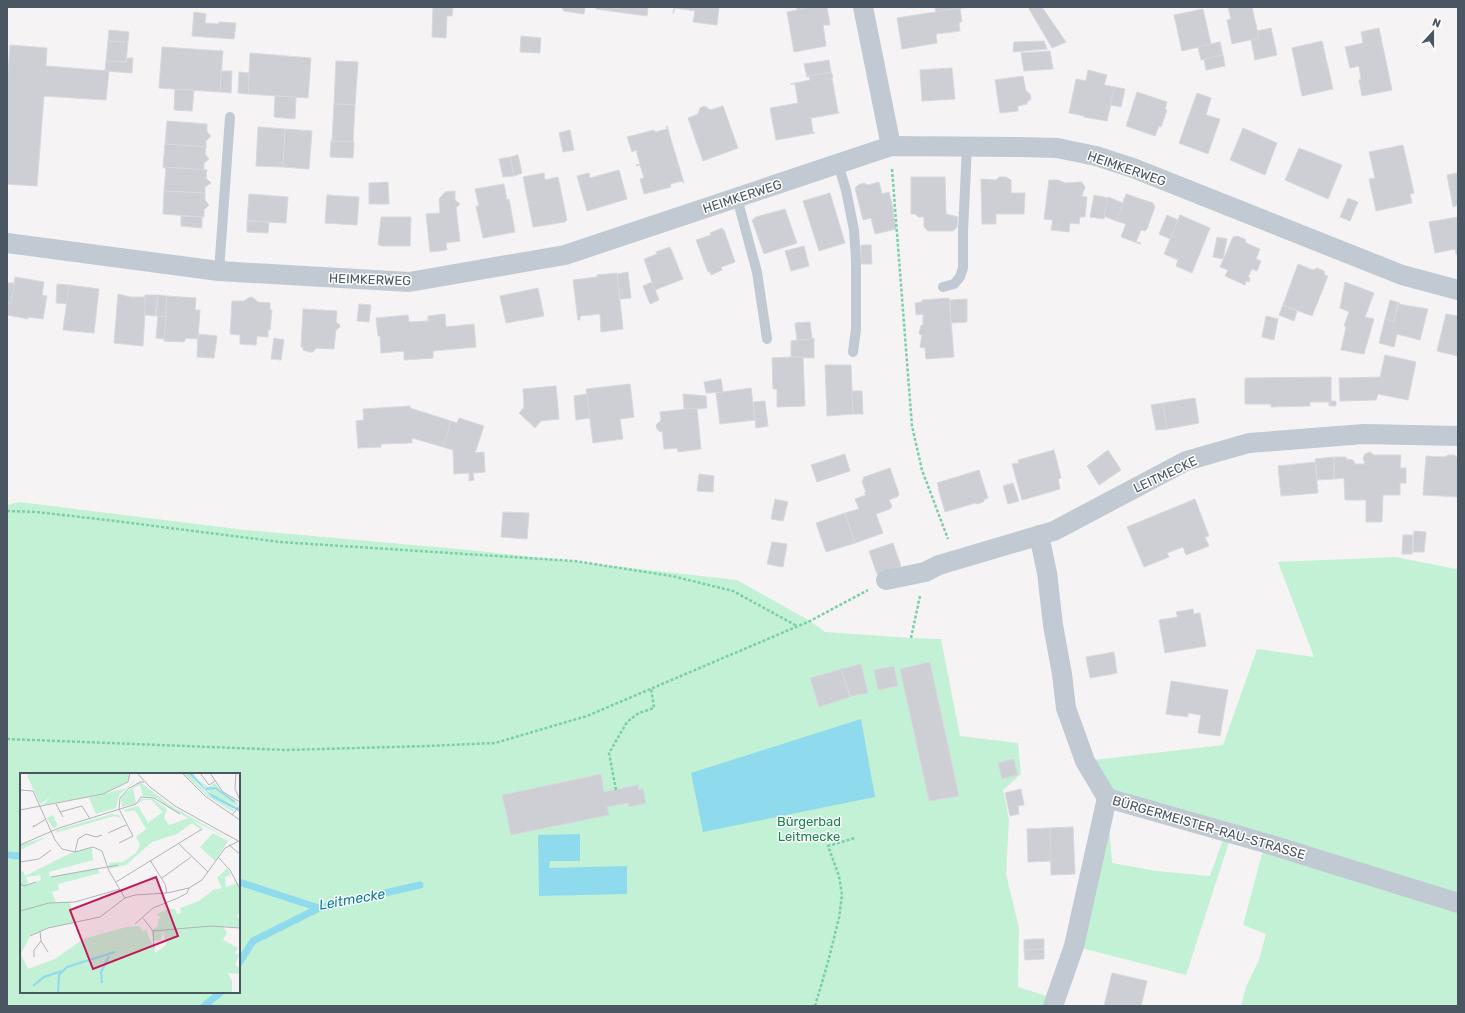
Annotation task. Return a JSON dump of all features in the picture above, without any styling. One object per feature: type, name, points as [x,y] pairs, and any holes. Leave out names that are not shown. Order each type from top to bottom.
[{"type":"street","points":[[863,7],[891,146]]},
{"type":"street","name":"HEIMKERWEG","points":[[7,243],[219,271],[409,282],[565,255],[891,146],[1057,148],[1096,156],[1133,168],[1402,275],[1458,290]]},
{"type":"street","name":"LEITMECKE","points":[[886,580],[925,572],[939,565],[1054,531],[1186,461],[1249,443],[1364,434],[1458,436]]},
{"type":"street","name":"BÜRGERMEISTER-RAU-STRASSE","points":[[1039,535],[1047,573],[1053,625],[1062,674],[1066,708],[1085,761],[1107,798],[1265,842],[1458,903]]},
{"type":"street","points":[[1053,1006],[1074,946],[1107,798]]},
{"type":"lane","points":[[219,271],[230,116]]},
{"type":"lane","points":[[943,287],[954,284],[960,277],[963,268],[967,146]]},
{"type":"lane","points":[[838,164],[846,190],[854,230],[856,260],[856,329],[853,352]]},
{"type":"lane","points":[[737,198],[756,272],[767,339]]},
{"type":"path","points":[[891,146],[912,426],[922,470],[955,560]]},
{"type":"path","points":[[7,511],[36,512],[280,542],[574,560],[672,576],[733,591],[797,626]]},
{"type":"path","points":[[911,638],[925,572]]},
{"type":"path","points":[[7,739],[287,750],[496,743],[587,716],[810,621],[886,580]]},
{"type":"path","points":[[616,790],[609,753],[627,722],[639,713],[654,708],[652,688]]},
{"type":"path","points":[[815,1006],[828,962],[842,895],[839,876],[828,846],[855,838]]},
{"type":"green space","name":"Bürgerbad Leitmecke","points":[[19,502],[245,530],[469,550],[737,580],[810,621],[825,632],[941,639],[960,736],[1018,743],[1021,774],[1003,790],[1009,819],[1006,874],[1019,928],[1018,987],[1056,999],[1053,1006],[7,1006],[7,505]]},
{"type":"green space","points":[[1396,557],[1456,569],[1458,568],[1458,1006],[1241,1006],[1246,987],[1259,960],[1266,934],[1243,925],[1265,843],[1232,833],[1186,975],[1074,946],[1107,798],[1085,761],[1223,745],[1257,649],[1314,657],[1278,562]],"holes":[[[1107,798],[1226,831],[1210,876],[1156,871],[1112,863]]]},
{"type":"water","points":[[861,719],[875,797],[703,832],[691,773]]},
{"type":"water","points":[[580,834],[580,861],[550,861],[549,868],[627,866],[627,894],[539,896],[538,835]]},
{"type":"building","points":[[433,7],[453,7],[452,16],[447,16],[446,38],[432,37]]},
{"type":"building","points":[[561,7],[585,7],[584,14],[564,11]]},
{"type":"building","points":[[596,7],[648,7],[647,16],[596,9]]},
{"type":"building","points":[[674,7],[719,7],[717,25],[693,22],[695,11],[675,8],[673,14]]},
{"type":"building","points":[[797,7],[801,7],[801,9],[827,7],[830,25],[823,25],[826,46],[794,52],[787,12],[797,10]]},
{"type":"building","points":[[935,7],[970,7],[936,12]]},
{"type":"building","points":[[1028,7],[1042,7],[1066,42],[1052,48]]},
{"type":"building","points":[[1228,7],[1252,7],[1259,38],[1232,44],[1227,20],[1231,19]]},
{"type":"building","points":[[960,8],[962,22],[959,22],[960,31],[936,34],[937,43],[902,49],[897,18]]},
{"type":"building","points":[[1203,9],[1211,44],[1182,51],[1174,15]]},
{"type":"building","points":[[194,12],[206,14],[205,23],[236,23],[234,39],[192,36]]},
{"type":"building","points":[[1271,28],[1277,55],[1255,60],[1251,40],[1259,38],[1257,31]]},
{"type":"building","points":[[1379,28],[1392,90],[1362,96],[1359,80],[1361,79],[1359,66],[1350,68],[1345,47],[1363,43],[1361,32]]},
{"type":"building","points":[[109,30],[129,32],[128,42],[108,41]]},
{"type":"building","points":[[521,36],[541,38],[540,53],[520,52]]},
{"type":"building","points":[[108,41],[128,42],[126,62],[106,61]]},
{"type":"building","points":[[1044,41],[1047,49],[1013,52],[1014,42]]},
{"type":"building","points":[[1322,41],[1333,89],[1302,96],[1292,48]]},
{"type":"building","points":[[1220,42],[1223,55],[1201,60],[1198,47]]},
{"type":"building","points":[[10,45],[47,48],[46,66],[109,71],[106,100],[44,96],[37,186],[7,184],[7,87]]},
{"type":"building","points":[[162,47],[223,51],[220,92],[159,88]]},
{"type":"building","points":[[1050,51],[1053,69],[1024,71],[1021,53]]},
{"type":"building","points":[[250,53],[311,58],[308,98],[248,94]]},
{"type":"building","points":[[1223,55],[1225,66],[1206,70],[1204,59]]},
{"type":"building","points":[[126,58],[133,58],[132,73],[105,71],[106,61],[126,62]]},
{"type":"building","points":[[829,60],[831,72],[807,77],[804,64]]},
{"type":"building","points":[[336,61],[358,62],[355,105],[334,104]]},
{"type":"building","points":[[952,68],[955,99],[922,101],[920,70]]},
{"type":"building","points":[[1088,70],[1107,75],[1104,85],[1115,87],[1107,121],[1069,113],[1076,79],[1086,81]]},
{"type":"building","points":[[221,71],[232,71],[231,93],[220,92]]},
{"type":"building","points":[[239,72],[249,73],[248,94],[238,93]]},
{"type":"building","points":[[831,72],[839,113],[811,118],[813,132],[815,133],[776,140],[770,108],[798,103],[795,84],[790,84],[810,80],[809,76]]},
{"type":"building","points":[[1023,76],[1026,91],[1030,94],[1031,99],[1027,102],[1027,104],[1018,106],[1018,111],[1000,113],[995,80]]},
{"type":"building","points":[[1115,87],[1125,89],[1121,107],[1110,105]]},
{"type":"building","points":[[175,89],[194,90],[192,111],[174,110]]},
{"type":"building","points":[[1137,92],[1167,102],[1165,109],[1167,110],[1161,127],[1159,126],[1155,136],[1126,126]]},
{"type":"building","points":[[1197,93],[1211,98],[1206,115],[1220,119],[1208,154],[1179,143]]},
{"type":"building","points":[[275,96],[296,97],[295,119],[274,117]]},
{"type":"building","points":[[334,104],[355,105],[353,142],[332,141]]},
{"type":"building","points":[[705,106],[710,110],[723,106],[738,148],[703,161],[688,118],[698,114],[700,108]]},
{"type":"building","points":[[167,121],[207,124],[207,132],[211,136],[206,141],[206,147],[165,144]]},
{"type":"building","points":[[667,126],[684,183],[682,181],[670,184],[671,187],[644,194],[640,179],[644,178],[640,165],[636,166],[640,164],[636,150],[632,152],[627,137],[654,130],[655,132],[667,129]]},
{"type":"building","points":[[258,127],[285,129],[283,167],[256,166]]},
{"type":"building","points":[[1243,128],[1277,143],[1265,175],[1230,160]]},
{"type":"building","points":[[285,129],[312,131],[309,169],[283,167]]},
{"type":"building","points":[[570,130],[574,150],[563,152],[559,133]]},
{"type":"building","points":[[331,141],[354,142],[353,158],[330,157]]},
{"type":"building","points":[[165,144],[206,147],[205,154],[209,159],[204,163],[204,170],[163,167]]},
{"type":"building","points":[[1403,145],[1414,193],[1410,194],[1412,203],[1376,211],[1369,179],[1375,178],[1369,152]]},
{"type":"building","points":[[1299,148],[1342,165],[1328,199],[1285,180]]},
{"type":"building","points":[[518,155],[522,173],[514,176],[510,157]]},
{"type":"building","points":[[510,157],[514,176],[503,177],[499,159]]},
{"type":"building","points":[[163,167],[207,170],[206,178],[211,183],[205,187],[205,193],[164,191],[166,169]]},
{"type":"building","points":[[619,170],[627,199],[587,211],[577,176],[589,173],[590,178]]},
{"type":"building","points":[[544,173],[545,180],[558,177],[567,220],[565,222],[533,227],[523,177]]},
{"type":"building","points":[[1458,173],[1458,205],[1453,207],[1447,175]]},
{"type":"building","points":[[911,177],[945,177],[946,214],[958,217],[957,227],[953,231],[928,231],[924,227],[924,217],[918,217],[915,214],[911,214]]},
{"type":"building","points":[[999,177],[1006,177],[1011,180],[1011,193],[1025,193],[1024,214],[996,214],[996,224],[982,224],[981,179],[996,180]]},
{"type":"building","points":[[1049,180],[1058,180],[1065,183],[1082,182],[1085,187],[1082,196],[1087,197],[1085,217],[1080,217],[1079,224],[1070,223],[1069,232],[1051,230],[1053,220],[1044,219]]},
{"type":"building","points":[[388,182],[389,204],[369,204],[369,183]]},
{"type":"building","points":[[879,182],[882,194],[889,192],[896,229],[875,234],[871,218],[863,220],[855,188],[864,183],[868,185]]},
{"type":"building","points":[[504,184],[507,200],[509,199],[515,232],[483,238],[476,206],[479,206],[475,189]]},
{"type":"building","points":[[164,191],[205,193],[205,200],[209,205],[204,210],[204,217],[163,214]]},
{"type":"building","points":[[455,191],[455,200],[460,204],[456,208],[460,241],[446,243],[447,250],[430,252],[426,214],[440,213],[439,199],[445,192]]},
{"type":"building","points":[[830,193],[845,243],[819,251],[803,201]]},
{"type":"building","points":[[249,194],[288,197],[286,223],[247,221]]},
{"type":"building","points":[[1126,194],[1153,203],[1155,207],[1147,229],[1145,231],[1141,230],[1136,242],[1141,243],[1140,244],[1121,237],[1126,224],[1116,221]]},
{"type":"building","points":[[327,195],[359,197],[357,225],[325,223]]},
{"type":"building","points":[[1094,195],[1108,198],[1104,219],[1090,217]]},
{"type":"building","points":[[1108,197],[1123,203],[1116,221],[1104,216]]},
{"type":"building","points":[[1348,198],[1358,202],[1350,221],[1340,217]]},
{"type":"building","points":[[785,209],[797,243],[764,254],[752,220],[756,217]]},
{"type":"building","points":[[1167,215],[1178,220],[1170,239],[1159,234]]},
{"type":"building","points":[[1180,215],[1210,228],[1192,273],[1176,266],[1178,260],[1164,254]]},
{"type":"building","points":[[181,216],[202,217],[202,228],[181,226]]},
{"type":"building","points":[[381,217],[411,217],[410,246],[378,245]]},
{"type":"building","points":[[1458,217],[1458,254],[1456,254],[1455,249],[1435,253],[1429,222]]},
{"type":"building","points":[[247,221],[269,222],[268,233],[247,232]]},
{"type":"building","points":[[722,228],[735,262],[721,267],[722,270],[711,275],[710,271],[708,272],[696,240],[711,235],[710,233]]},
{"type":"building","points":[[1237,236],[1245,239],[1246,243],[1260,249],[1256,259],[1261,261],[1257,271],[1252,269],[1248,277],[1250,278],[1249,282],[1246,281],[1245,285],[1225,276],[1228,270],[1220,267],[1233,237]]},
{"type":"building","points":[[1217,237],[1227,239],[1223,259],[1213,257]]},
{"type":"building","points":[[861,245],[871,245],[872,264],[861,264]]},
{"type":"building","points":[[804,246],[809,266],[791,271],[785,251]]},
{"type":"building","points":[[670,247],[683,279],[655,290],[644,259],[657,254],[656,252]]},
{"type":"building","points":[[1298,264],[1313,270],[1317,268],[1324,271],[1325,275],[1328,276],[1312,316],[1283,305]]},
{"type":"building","points":[[628,272],[631,298],[620,299],[617,274]]},
{"type":"building","points":[[617,273],[623,329],[601,332],[600,314],[580,316],[580,320],[578,320],[573,280]]},
{"type":"building","points":[[15,277],[44,282],[42,295],[47,296],[43,319],[28,317],[28,319],[7,315],[7,303],[11,303]]},
{"type":"building","points":[[652,282],[659,300],[650,304],[643,286]]},
{"type":"building","points":[[1345,282],[1374,293],[1365,317],[1374,319],[1364,354],[1341,350],[1346,327],[1344,326],[1349,312],[1340,308]]},
{"type":"building","points":[[7,283],[14,283],[11,303],[7,303]]},
{"type":"building","points":[[57,284],[69,285],[67,304],[56,303]]},
{"type":"building","points":[[69,285],[99,289],[94,333],[63,330]]},
{"type":"building","points":[[538,288],[544,316],[506,323],[500,296]]},
{"type":"building","points":[[118,294],[130,297],[146,297],[143,346],[114,343]]},
{"type":"building","points":[[145,295],[158,295],[155,316],[145,315]]},
{"type":"building","points":[[158,295],[167,296],[166,317],[156,316]]},
{"type":"building","points":[[167,296],[196,298],[195,310],[200,310],[198,339],[186,338],[184,342],[164,341]]},
{"type":"building","points":[[252,297],[258,302],[270,303],[270,310],[272,310],[270,330],[268,330],[268,337],[257,336],[256,345],[240,344],[240,335],[230,334],[232,301],[244,301]]},
{"type":"building","points":[[949,298],[954,357],[926,359],[925,348],[920,347],[922,335],[919,334],[921,325],[923,325],[923,314],[916,315],[915,303],[922,302],[922,300]]},
{"type":"building","points":[[967,299],[967,322],[951,323],[950,300]]},
{"type":"building","points":[[1390,300],[1400,303],[1398,304],[1394,322],[1385,319]]},
{"type":"building","points":[[359,304],[371,305],[369,322],[357,321]]},
{"type":"building","points":[[1398,304],[1428,309],[1420,340],[1397,334],[1394,347],[1379,343],[1385,319],[1394,322]]},
{"type":"building","points":[[1283,305],[1297,311],[1294,321],[1279,315]]},
{"type":"building","points":[[303,309],[337,311],[336,322],[340,325],[340,327],[336,330],[334,349],[316,348],[313,352],[303,350],[303,347],[301,347]]},
{"type":"building","points":[[445,314],[446,327],[474,324],[476,347],[433,351],[433,358],[404,360],[404,351],[381,353],[380,336],[378,336],[376,318],[408,315],[409,322],[428,321],[428,316]]},
{"type":"building","points":[[1446,314],[1458,316],[1458,356],[1437,351]]},
{"type":"building","points":[[158,316],[166,317],[164,339],[156,338]]},
{"type":"building","points":[[1266,316],[1278,319],[1274,340],[1262,337]]},
{"type":"building","points":[[810,322],[812,339],[797,340],[795,323]]},
{"type":"building","points":[[198,334],[217,336],[214,358],[197,357]]},
{"type":"building","points":[[274,338],[284,340],[281,360],[271,359]]},
{"type":"building","points":[[814,338],[814,358],[791,357],[791,341]]},
{"type":"building","points":[[1385,355],[1416,362],[1408,400],[1378,394],[1376,400],[1340,401],[1339,378],[1380,377]]},
{"type":"building","points":[[803,357],[805,406],[777,407],[777,389],[773,389],[772,358]]},
{"type":"building","points":[[825,365],[851,365],[853,414],[827,416]]},
{"type":"building","points":[[1331,377],[1331,401],[1336,401],[1336,406],[1329,406],[1329,402],[1310,402],[1310,406],[1271,407],[1271,404],[1245,404],[1245,378]]},
{"type":"building","points":[[721,379],[723,392],[706,393],[704,382]]},
{"type":"building","points":[[630,384],[634,417],[620,419],[623,439],[593,443],[586,389]]},
{"type":"building","points":[[556,386],[559,419],[541,421],[535,428],[519,413],[524,407],[523,389]]},
{"type":"building","points":[[751,388],[755,420],[720,424],[716,393]]},
{"type":"building","points":[[852,391],[862,391],[863,414],[853,414]]},
{"type":"building","points":[[587,394],[590,418],[576,420],[574,396]]},
{"type":"building","points":[[683,394],[706,396],[707,408],[684,410]]},
{"type":"building","points":[[1195,398],[1199,423],[1167,429],[1163,403]]},
{"type":"building","points":[[765,401],[768,426],[756,428],[753,402]]},
{"type":"building","points":[[1163,403],[1167,429],[1156,430],[1151,405]]},
{"type":"building","points":[[410,406],[410,408],[451,421],[443,447],[412,438],[412,443],[381,444],[381,447],[358,448],[356,421],[364,420],[363,409]]},
{"type":"building","points":[[697,408],[701,449],[678,452],[677,448],[664,449],[662,431],[660,432],[657,429],[656,425],[661,421],[660,412]]},
{"type":"building","points":[[459,418],[484,426],[475,453],[484,452],[485,472],[473,473],[474,480],[469,481],[469,473],[454,474],[453,450],[443,447],[451,421],[457,423]]},
{"type":"building","points":[[1054,450],[1061,478],[1058,479],[1060,489],[1022,500],[1012,464],[1019,463],[1018,460]]},
{"type":"building","points":[[1108,450],[1121,470],[1099,485],[1087,466]]},
{"type":"building","points":[[1370,452],[1374,455],[1401,455],[1400,468],[1406,468],[1406,483],[1400,483],[1400,495],[1383,495],[1382,522],[1366,522],[1366,500],[1345,500],[1344,478],[1334,479],[1334,457],[1346,457],[1346,459],[1353,460],[1355,464],[1365,464],[1363,458],[1365,454]]},
{"type":"building","points":[[845,454],[850,471],[817,482],[811,465]]},
{"type":"building","points":[[1448,455],[1454,455],[1458,458],[1458,497],[1423,495],[1426,456],[1445,457]]},
{"type":"building","points":[[1334,457],[1334,479],[1317,480],[1315,459]]},
{"type":"building","points":[[1315,462],[1318,493],[1281,496],[1278,466]]},
{"type":"building","points":[[890,468],[899,494],[897,497],[889,500],[892,506],[890,509],[876,514],[883,533],[855,543],[845,513],[859,509],[855,499],[866,495],[864,493],[866,492],[862,482],[864,477]]},
{"type":"building","points":[[979,470],[988,498],[977,504],[975,503],[945,512],[937,483]]},
{"type":"building","points":[[699,474],[714,476],[713,492],[697,491]]},
{"type":"building","points":[[1013,483],[1019,501],[1008,504],[1003,486]]},
{"type":"building","points":[[775,499],[788,502],[783,521],[771,519]]},
{"type":"building","points":[[1195,499],[1209,536],[1205,537],[1209,546],[1186,555],[1183,547],[1167,553],[1169,557],[1144,567],[1127,527]]},
{"type":"building","points":[[503,512],[529,513],[527,539],[501,537]]},
{"type":"building","points":[[845,513],[855,543],[826,552],[816,523]]},
{"type":"building","points":[[1414,531],[1426,532],[1424,552],[1413,552]]},
{"type":"building","points":[[1403,535],[1413,535],[1412,554],[1402,554]]},
{"type":"building","points":[[772,542],[787,544],[783,567],[767,564]]},
{"type":"building","points":[[893,543],[901,566],[877,574],[869,551]]},
{"type":"building","points":[[1193,609],[1194,614],[1200,613],[1206,646],[1165,653],[1159,620],[1178,617],[1176,612]]},
{"type":"building","points":[[1114,652],[1117,673],[1090,678],[1086,657]]},
{"type":"building","points":[[930,662],[959,796],[929,801],[900,669]]},
{"type":"building","points":[[861,664],[868,693],[850,696],[841,669]]},
{"type":"building","points":[[894,666],[898,686],[878,690],[874,670]]},
{"type":"building","points":[[841,669],[850,697],[819,707],[810,678]]},
{"type":"building","points":[[1171,681],[1228,690],[1220,736],[1198,733],[1201,715],[1188,713],[1188,717],[1166,714]]},
{"type":"building","points":[[1014,759],[1018,775],[1002,779],[998,763]]},
{"type":"building","points":[[601,774],[604,792],[638,785],[639,790],[643,789],[646,803],[629,807],[628,803],[607,807],[609,815],[511,835],[502,795]]},
{"type":"building","points":[[1021,789],[1024,805],[1018,806],[1019,814],[1010,816],[1005,793]]},
{"type":"building","points":[[1073,827],[1075,874],[1051,875],[1050,828]]},
{"type":"building","points":[[1050,828],[1051,861],[1028,862],[1027,829]]},
{"type":"building","points":[[1044,939],[1044,949],[1024,950],[1024,940]]},
{"type":"building","points":[[1044,949],[1044,959],[1025,960],[1024,950]]},
{"type":"building","points":[[1112,973],[1147,981],[1141,1006],[1104,1006]]},
{"type":"waterway","name":"Leitmecke","points":[[7,855],[20,856]]},
{"type":"waterway","name":"Leitmecke","points":[[240,882],[319,908],[420,885]]},
{"type":"waterway","points":[[240,961],[253,941],[319,908]]},
{"type":"waterway","points":[[204,1006],[220,993]]}]
